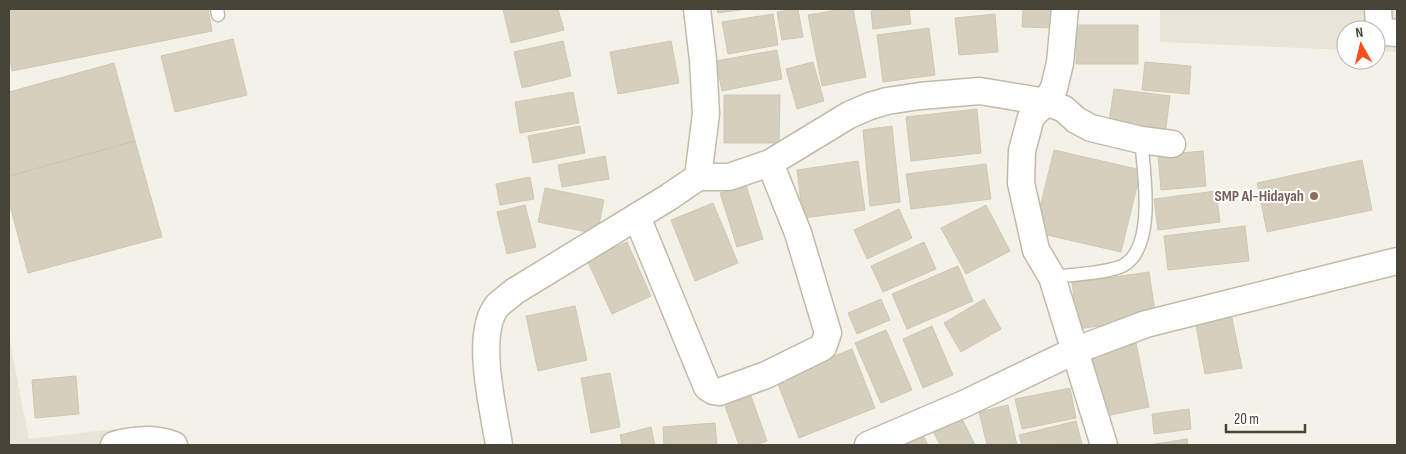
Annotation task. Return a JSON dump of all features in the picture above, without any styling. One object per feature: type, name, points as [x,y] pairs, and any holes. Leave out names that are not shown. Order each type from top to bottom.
[{"type":"street","points":[[696,9],[703,60],[706,114],[698,177]]},
{"type":"street","points":[[1065,9],[1060,63],[1054,88],[1046,102],[1031,117],[1026,131],[1022,151],[1021,183],[1036,250],[1052,277],[1104,445]]},
{"type":"street","points":[[1378,9],[1380,26],[1385,32],[1397,33]]},
{"type":"street","points":[[499,445],[486,357],[488,328],[496,307],[515,291],[687,186],[698,177],[729,177],[770,164],[849,114],[887,101],[980,91],[1046,102],[1064,109],[1076,120],[1091,128],[1141,140],[1172,144]]},
{"type":"street","points":[[637,217],[707,387],[719,392],[766,375],[823,347],[828,333],[798,233],[770,164]]},
{"type":"street","points":[[868,445],[1074,351],[1146,324],[1397,261]]},
{"type":"street","points":[[114,445],[127,441],[164,441],[174,445]]},
{"type":"lane","points":[[1052,277],[1116,268],[1126,264],[1140,246],[1147,215],[1141,140]]},
{"type":"shaded area","points":[[1160,9],[1397,9],[1397,52],[1386,51],[1386,20],[1336,20],[1336,50],[1160,42]]},
{"type":"shaded area","points":[[9,337],[29,439],[115,429],[121,445],[9,445]]},
{"type":"building","points":[[9,9],[208,9],[212,31],[12,71],[9,53]]},
{"type":"building","points":[[503,9],[558,9],[564,30],[511,43]]},
{"type":"building","points":[[717,9],[747,9],[718,13]]},
{"type":"building","points":[[798,9],[803,37],[782,40],[777,12]]},
{"type":"building","points":[[853,9],[866,77],[822,86],[808,15]]},
{"type":"building","points":[[909,9],[911,24],[873,29],[871,11]]},
{"type":"building","points":[[1023,9],[1056,9],[1056,28],[1022,27]]},
{"type":"building","points":[[773,14],[778,45],[728,54],[722,22]]},
{"type":"building","points":[[995,14],[998,52],[959,55],[955,18]]},
{"type":"building","points":[[1077,25],[1138,25],[1138,64],[1076,64]]},
{"type":"building","points":[[929,28],[935,75],[883,82],[877,35]]},
{"type":"building","points":[[233,39],[247,95],[175,112],[161,56]]},
{"type":"building","points":[[563,41],[571,76],[522,88],[514,52]]},
{"type":"building","points":[[671,41],[679,83],[618,94],[610,52]]},
{"type":"building","points":[[777,50],[782,79],[722,91],[716,61]]},
{"type":"building","points":[[813,62],[824,101],[797,109],[786,69]]},
{"type":"building","points":[[1145,62],[1191,66],[1189,94],[1142,90]]},
{"type":"building","points":[[114,63],[135,141],[9,176],[9,92]]},
{"type":"building","points":[[1114,89],[1170,96],[1165,135],[1108,128]]},
{"type":"building","points":[[573,92],[579,123],[520,133],[515,102]]},
{"type":"building","points":[[724,95],[780,95],[779,143],[724,143]]},
{"type":"building","points":[[977,109],[981,153],[911,161],[906,117]]},
{"type":"building","points":[[580,126],[585,153],[533,163],[528,136]]},
{"type":"building","points":[[892,126],[900,202],[870,206],[863,130]]},
{"type":"building","points":[[135,141],[162,237],[28,273],[9,202],[9,176]]},
{"type":"building","points":[[1054,150],[1141,170],[1121,252],[1034,232]]},
{"type":"building","points":[[1203,151],[1206,186],[1161,190],[1158,155]]},
{"type":"building","points":[[605,156],[609,179],[562,187],[558,165]]},
{"type":"building","name":"SMP Al-Hidayah","points":[[1362,160],[1372,210],[1267,232],[1257,183]]},
{"type":"building","points":[[858,161],[865,210],[803,218],[797,170]]},
{"type":"building","points":[[986,164],[991,199],[911,209],[906,174]]},
{"type":"building","points":[[530,177],[534,199],[500,205],[496,184]]},
{"type":"building","points":[[746,185],[763,239],[737,247],[720,193]]},
{"type":"building","points":[[545,188],[604,200],[597,234],[538,222]]},
{"type":"building","points":[[1216,191],[1220,222],[1158,230],[1154,199]]},
{"type":"building","points":[[713,203],[738,263],[695,281],[671,220]]},
{"type":"building","points":[[525,205],[536,247],[507,254],[497,212]]},
{"type":"building","points":[[986,205],[1010,251],[966,274],[941,228]]},
{"type":"building","points":[[899,209],[912,238],[867,259],[854,230]]},
{"type":"building","points":[[1245,226],[1249,261],[1168,270],[1164,236]]},
{"type":"building","points":[[627,242],[651,296],[612,314],[587,260]]},
{"type":"building","points":[[924,242],[936,269],[883,292],[871,266]]},
{"type":"building","points":[[958,266],[973,301],[907,329],[892,294]]},
{"type":"building","points":[[1149,272],[1156,318],[1078,329],[1072,283]]},
{"type":"building","points":[[881,299],[890,320],[857,334],[848,313]]},
{"type":"building","points":[[984,299],[1001,329],[961,352],[944,323]]},
{"type":"building","points":[[575,306],[587,360],[538,371],[526,316]]},
{"type":"building","points":[[1231,313],[1242,368],[1205,374],[1195,320]]},
{"type":"building","points":[[932,326],[953,375],[923,388],[903,339]]},
{"type":"building","points":[[886,330],[912,390],[881,403],[855,343]]},
{"type":"building","points":[[1136,343],[1149,407],[1101,417],[1087,353]]},
{"type":"building","points":[[852,349],[875,408],[799,438],[776,379]]},
{"type":"building","points":[[610,373],[620,427],[591,433],[581,378]]},
{"type":"building","points":[[76,376],[79,414],[35,418],[32,380]]},
{"type":"building","points":[[1070,388],[1076,418],[1022,429],[1015,399]]},
{"type":"building","points":[[751,396],[767,441],[756,445],[739,445],[725,406]]},
{"type":"building","points":[[1008,405],[1017,445],[987,445],[979,412]]},
{"type":"building","points":[[1189,409],[1191,429],[1154,434],[1152,414]]},
{"type":"building","points":[[960,415],[975,445],[940,445],[932,429]]},
{"type":"building","points":[[1076,421],[1082,444],[1022,445],[1019,435]]},
{"type":"building","points":[[715,423],[717,445],[664,445],[663,427]]},
{"type":"building","points":[[651,427],[655,445],[622,445],[620,435]]},
{"type":"building","points":[[924,437],[928,445],[905,445]]},
{"type":"building","points":[[1187,439],[1188,445],[1148,445]]},
{"type":"place","name":"SMP Al-Hidayah","points":[[1314,196]]}]
